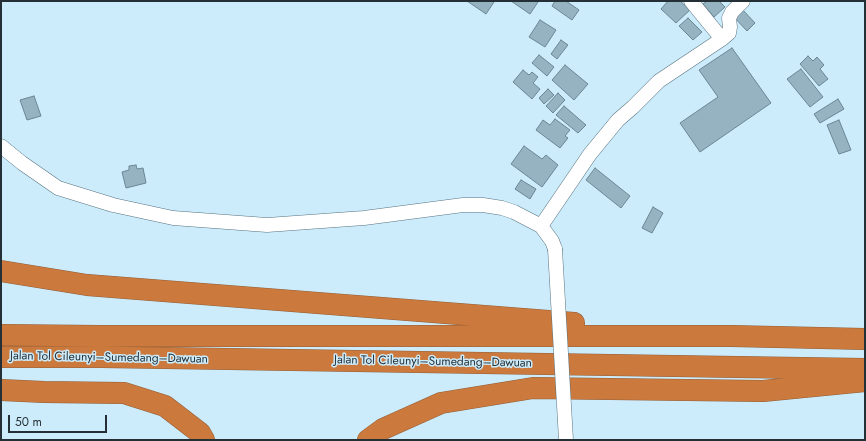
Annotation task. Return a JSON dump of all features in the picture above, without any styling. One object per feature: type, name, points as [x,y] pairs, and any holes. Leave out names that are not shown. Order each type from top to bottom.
[{"type":"highway","points":[[1,271],[86,285],[731,336]]},
{"type":"highway","name":"Jalan Tol Cileunyi–Sumedang–Dawuan","points":[[1,335],[731,336],[865,339]]},
{"type":"highway","name":"Jalan Tol Cileunyi–Sumedang–Dawuan","points":[[1,356],[865,369]]},
{"type":"highway","points":[[368,440],[383,428],[441,403],[533,388],[763,391],[865,381]]},
{"type":"highway","points":[[1,390],[124,393],[165,406],[200,433],[204,440]]},
{"type":"street","points":[[691,1],[722,39]]},
{"type":"street","points":[[542,226],[590,154],[618,120],[659,81],[729,33],[729,18],[732,12],[743,1]]},
{"type":"street","points":[[1,146],[22,163],[58,188],[113,205],[173,218],[267,225],[364,218],[463,205],[483,205],[502,208],[514,212],[542,226],[552,241],[555,249],[566,440]]},
{"type":"building","points":[[467,1],[492,1],[494,2],[486,14]]},
{"type":"building","points":[[511,1],[536,1],[538,2],[530,14]]},
{"type":"building","points":[[555,1],[566,1],[579,10],[572,20],[552,6]]},
{"type":"building","points":[[668,1],[680,1],[690,10],[676,23],[661,9]]},
{"type":"building","points":[[707,1],[719,1],[725,7],[714,17],[703,4]]},
{"type":"building","points":[[741,8],[755,23],[747,31],[733,16]]},
{"type":"building","points":[[688,18],[702,32],[693,40],[679,26]]},
{"type":"building","points":[[540,20],[556,30],[545,47],[529,37]]},
{"type":"building","points":[[561,40],[568,45],[557,59],[551,54]]},
{"type":"building","points":[[732,48],[771,103],[700,152],[680,123],[718,97],[699,70]]},
{"type":"building","points":[[539,55],[554,67],[547,76],[532,63]]},
{"type":"building","points":[[808,56],[813,61],[817,57],[824,65],[820,69],[828,79],[819,86],[800,64]]},
{"type":"building","points":[[565,65],[588,84],[574,100],[552,80]]},
{"type":"building","points":[[801,69],[823,97],[810,107],[787,79]]},
{"type":"building","points":[[523,70],[529,75],[532,72],[538,77],[533,83],[540,89],[532,99],[513,82]]},
{"type":"building","points":[[548,89],[554,95],[544,104],[539,98]]},
{"type":"building","points":[[558,93],[565,100],[553,113],[546,106]]},
{"type":"building","points":[[34,96],[41,116],[27,120],[20,100]]},
{"type":"building","points":[[838,99],[844,109],[820,123],[814,114]]},
{"type":"building","points":[[564,106],[586,125],[578,133],[556,115]]},
{"type":"building","points":[[555,119],[570,130],[565,136],[568,138],[560,148],[536,130],[543,120],[550,125]]},
{"type":"building","points":[[839,120],[851,150],[839,154],[827,125]]},
{"type":"building","points":[[524,146],[542,159],[546,155],[558,165],[542,187],[511,164]]},
{"type":"building","points":[[136,165],[137,169],[143,168],[146,183],[126,188],[122,172],[129,170],[129,166]]},
{"type":"building","points":[[595,168],[630,196],[621,208],[586,180]]},
{"type":"building","points":[[521,180],[536,189],[530,199],[515,189]]},
{"type":"building","points":[[653,207],[663,213],[652,233],[642,228]]}]
